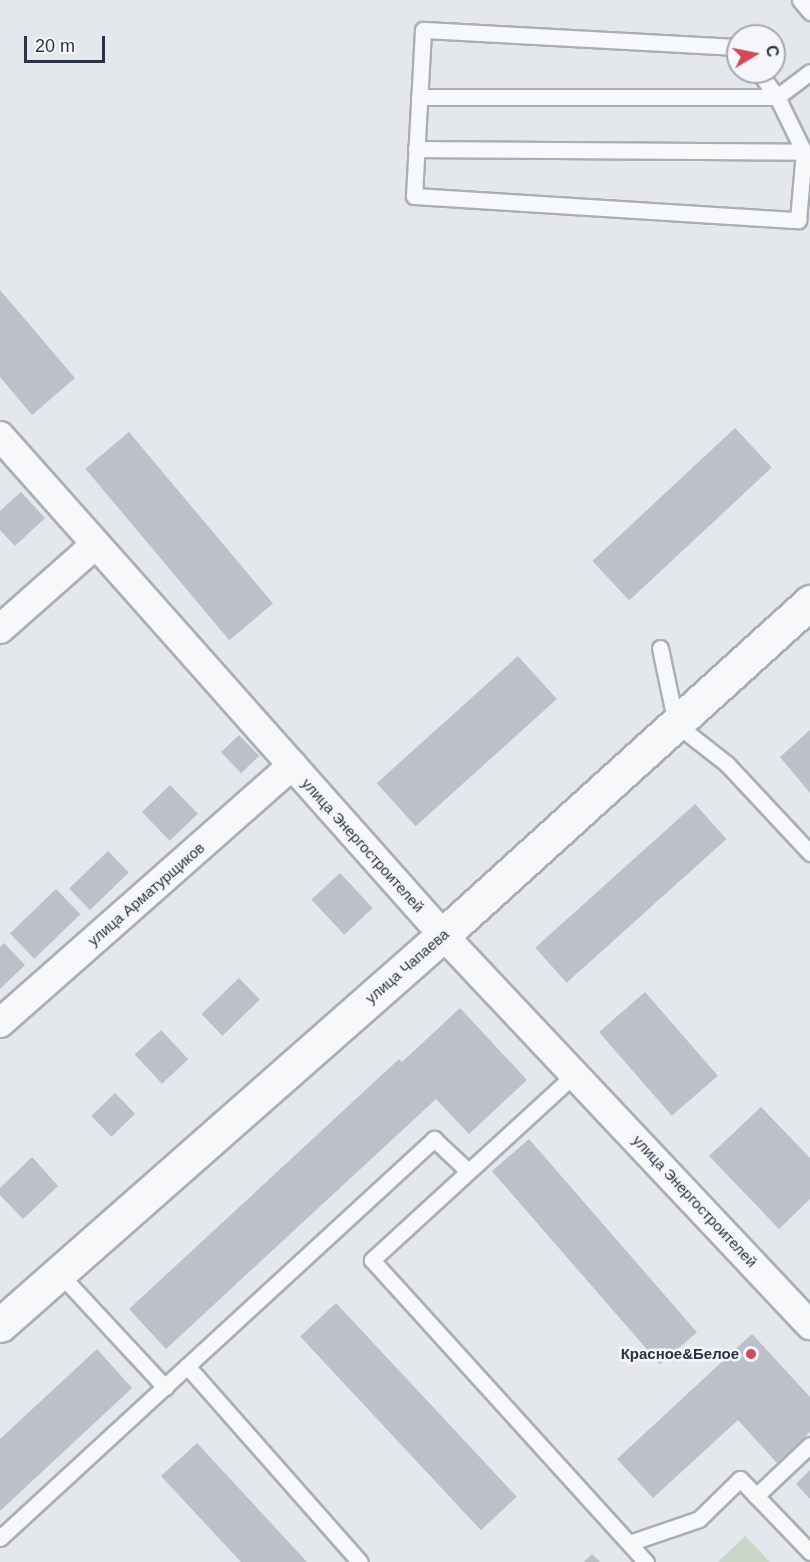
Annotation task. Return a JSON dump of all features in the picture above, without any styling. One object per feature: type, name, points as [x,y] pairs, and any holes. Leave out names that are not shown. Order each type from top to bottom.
[{"type":"street","name":"улица Энергостроителей","points":[[0,436],[443,935],[576,1073],[810,1325]]},
{"type":"street","points":[[0,629],[96,544]]},
{"type":"street","name":"улица Чапаева","points":[[0,1325],[443,935],[810,602]]},
{"type":"street","name":"улица Арматурщиков","points":[[0,1023],[292,765]]},
{"type":"lane","points":[[800,0],[810,12]]},
{"type":"lane","points":[[726,46],[423,30],[414,196],[798,220],[804,152],[777,98],[767,84]]},
{"type":"lane","points":[[419,97],[777,98],[810,72]]},
{"type":"lane","points":[[416,149],[804,152]]},
{"type":"lane","points":[[660,648],[676,724],[727,764],[810,853]]},
{"type":"lane","points":[[576,1073],[467,1170],[372,1260],[646,1562]]},
{"type":"lane","points":[[0,1538],[434,1139],[467,1170]]},
{"type":"lane","points":[[59,1273],[165,1387]]},
{"type":"lane","points":[[187,1366],[360,1562]]},
{"type":"lane","points":[[756,1496],[810,1445]]},
{"type":"lane","points":[[629,1543],[699,1519],[740,1479],[810,1552]]},
{"type":"green space","points":[[745,1536],[770,1562],[718,1562]]},
{"type":"building","points":[[0,290],[75,378],[32,415],[0,377]]},
{"type":"building","points":[[735,428],[772,467],[629,600],[592,561]]},
{"type":"building","points":[[129,432],[273,604],[229,640],[85,469]]},
{"type":"building","points":[[21,492],[45,518],[15,546],[0,530],[0,511]]},
{"type":"building","points":[[518,656],[557,699],[416,826],[377,783]]},
{"type":"building","points":[[810,730],[810,793],[780,757]]},
{"type":"building","points":[[239,735],[259,756],[241,773],[221,752]]},
{"type":"building","points":[[170,785],[198,814],[170,841],[142,812]]},
{"type":"building","points":[[695,804],[726,839],[567,983],[535,948]]},
{"type":"building","points":[[108,851],[129,873],[90,910],[69,889]]},
{"type":"building","points":[[340,873],[373,908],[344,935],[311,900]]},
{"type":"building","points":[[56,889],[80,914],[34,959],[10,933]]},
{"type":"building","points":[[4,943],[25,965],[0,989],[0,947]]},
{"type":"building","points":[[239,978],[260,1000],[222,1036],[202,1014]]},
{"type":"building","points":[[645,992],[718,1076],[672,1116],[599,1032]]},
{"type":"building","points":[[460,1008],[527,1080],[469,1134],[436,1099],[166,1349],[129,1309],[399,1059],[402,1062]]},
{"type":"building","points":[[161,1030],[188,1059],[162,1084],[135,1055]]},
{"type":"building","points":[[115,1093],[135,1114],[111,1137],[91,1116]]},
{"type":"building","points":[[761,1107],[810,1158],[810,1199],[779,1229],[709,1156]]},
{"type":"building","points":[[529,1139],[697,1332],[660,1364],[492,1171]]},
{"type":"building","points":[[32,1157],[58,1186],[23,1219],[0,1195],[0,1188]]},
{"type":"building","points":[[336,1303],[517,1497],[481,1530],[300,1336]]},
{"type":"building","points":[[752,1334],[810,1397],[810,1432],[777,1463],[738,1420],[653,1498],[617,1459]]},
{"type":"building","points":[[97,1349],[132,1388],[0,1511],[0,1439]]},
{"type":"building","points":[[197,1443],[307,1562],[241,1562],[161,1476]]},
{"type":"building","points":[[810,1470],[810,1499],[796,1484]]},
{"type":"building","points":[[592,1554],[600,1562],[584,1562]]},
{"type":"place","name":"Красное&Белое","points":[[751,1354]]}]
